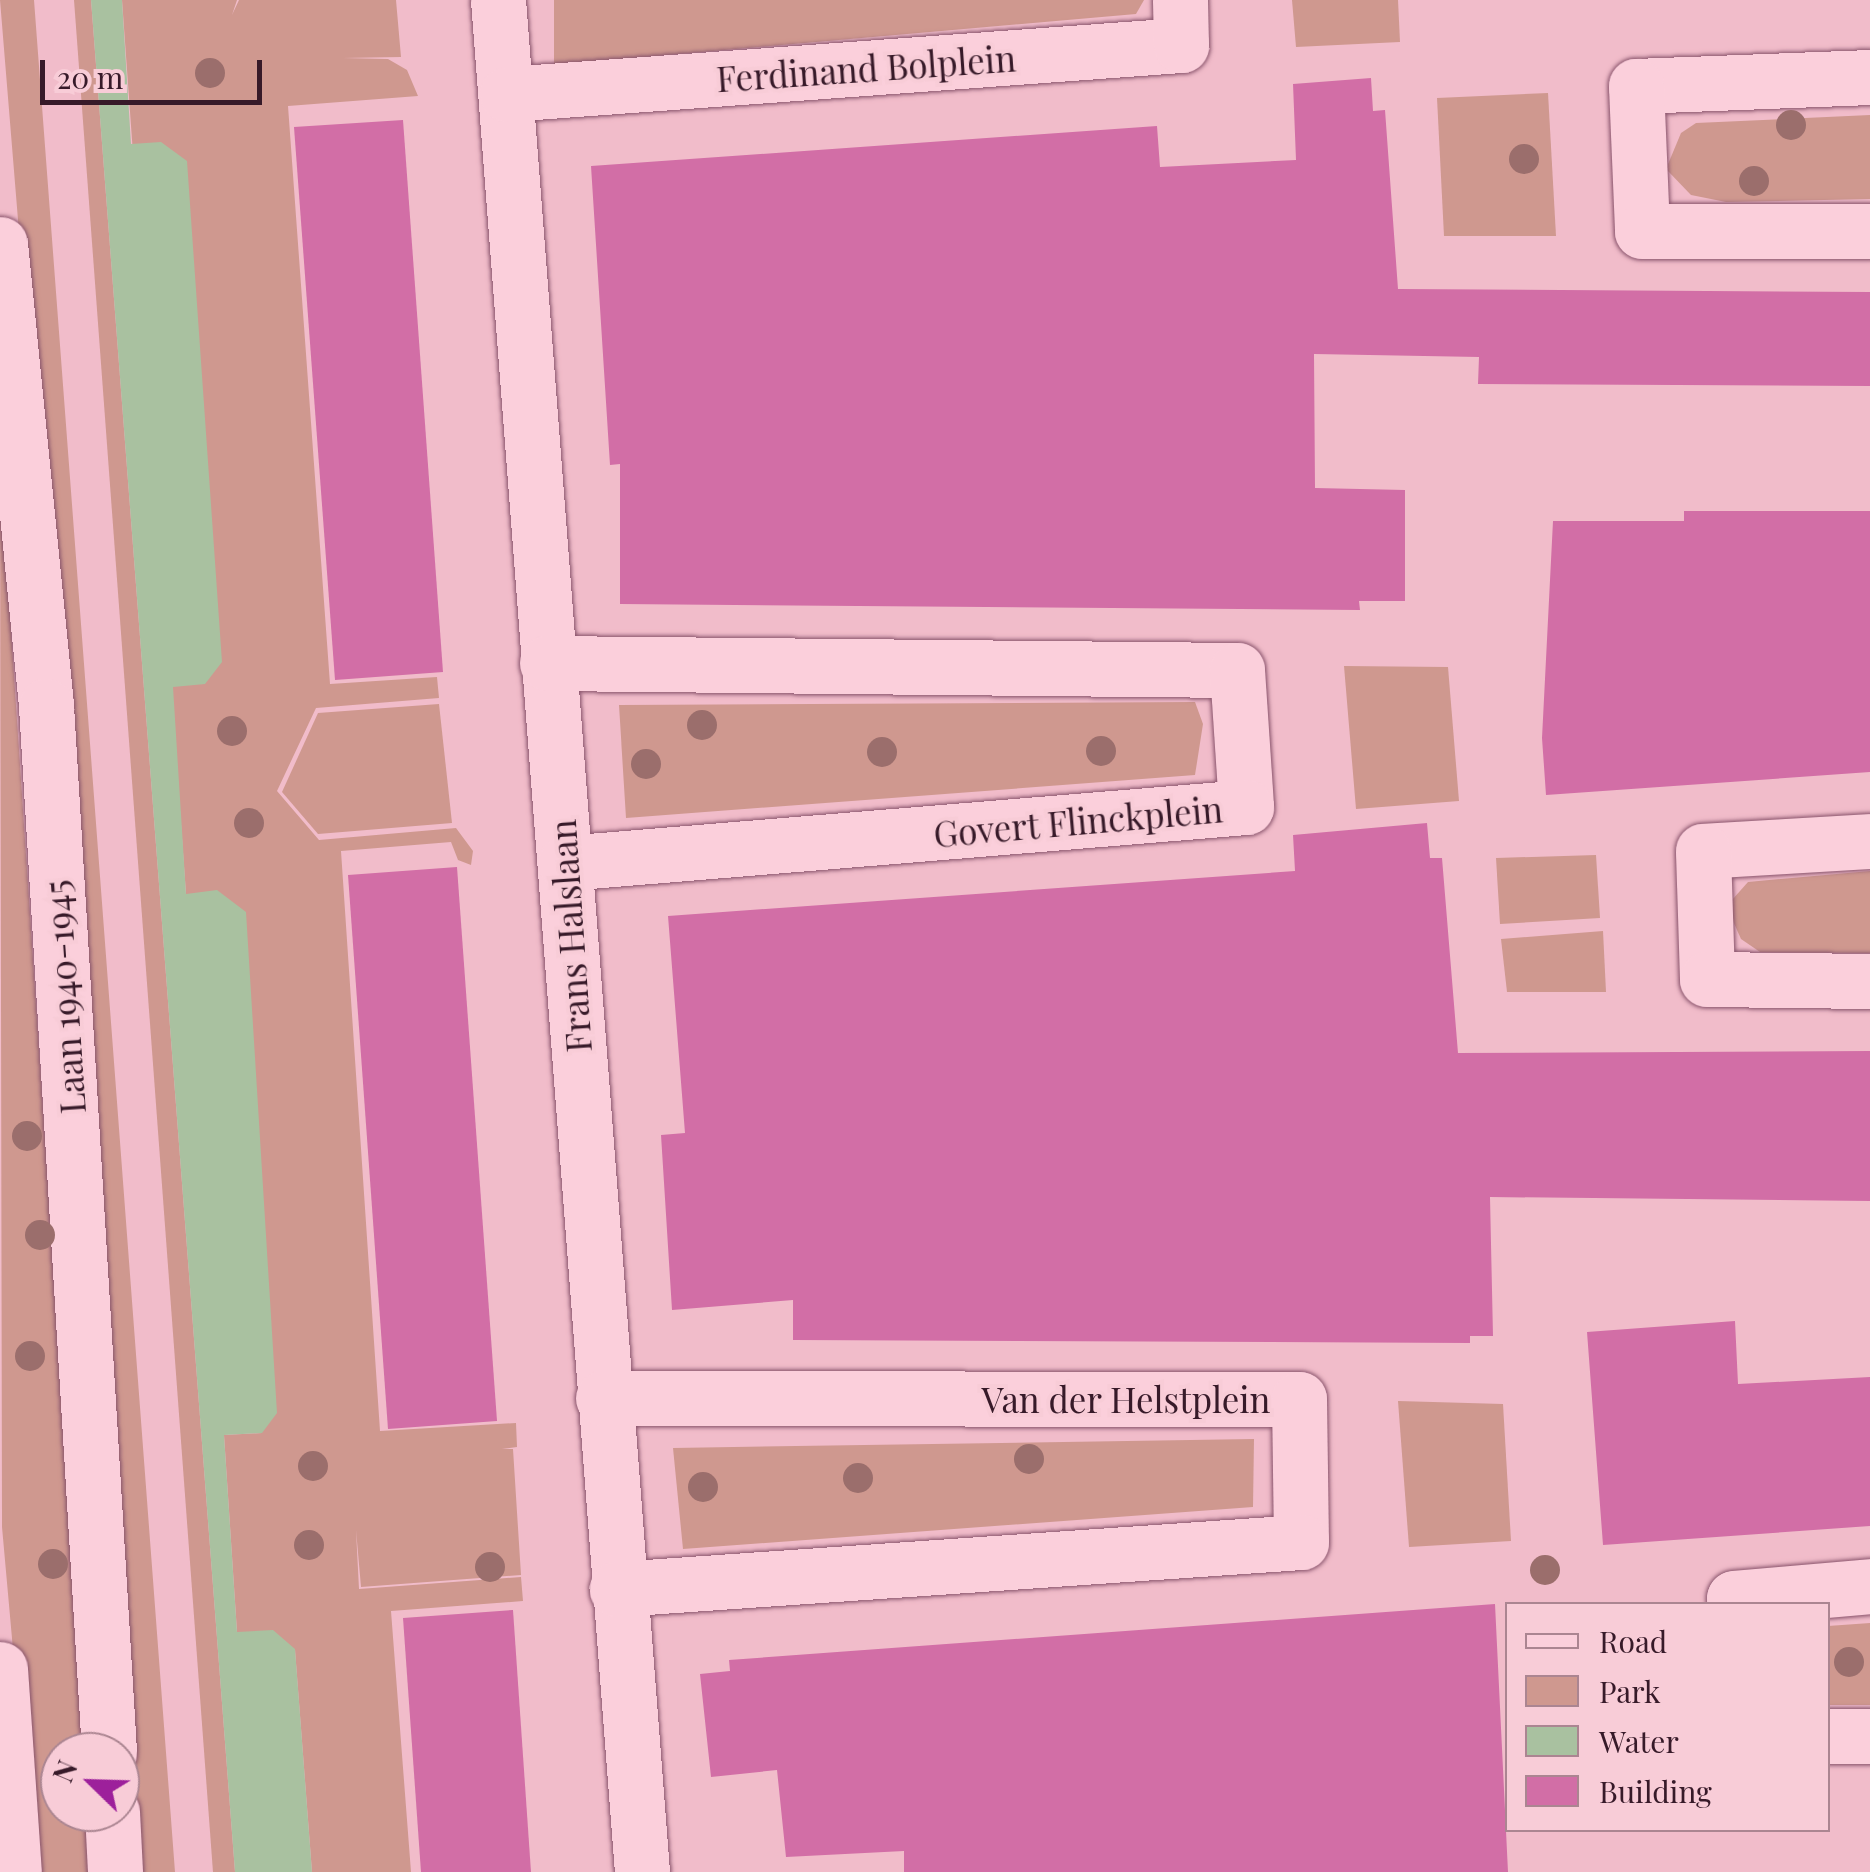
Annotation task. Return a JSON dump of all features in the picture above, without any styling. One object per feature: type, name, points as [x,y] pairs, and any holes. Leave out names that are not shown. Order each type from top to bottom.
[{"type":"street","name":"Frans Halslaan","points":[[498,0],[617,1589],[642,1872]]},
{"type":"street","name":"Ferdinand Bolplein","points":[[507,94],[1181,45],[1180,0]]},
{"type":"street","points":[[1870,77],[1636,86],[1642,231],[1870,230]]},
{"type":"street","name":"Laan 1940-1945","points":[[0,244],[46,706],[108,1732]]},
{"type":"street","name":"Govert Flinckplein","points":[[547,663],[1237,670],[1246,807],[565,863]]},
{"type":"street","points":[[1870,841],[1703,850],[1707,979],[1870,981]]},
{"type":"street","name":"Van der Helstplein","points":[[603,1398],[1299,1399],[1302,1542],[617,1589]]},
{"type":"street","points":[[1735,1602],[1734,1598],[1870,1586]]},
{"type":"street","points":[[0,1669],[14,1872]]},
{"type":"street","points":[[1830,1736],[1870,1736]]},
{"type":"street","points":[[113,1832],[115,1872]]},
{"type":"green space","points":[[0,0],[34,0],[175,1872],[138,1872],[140,1732],[131,1732],[114,1391]]},
{"type":"green space","points":[[74,0],[91,0],[235,1872],[213,1872]]},
{"type":"green space","points":[[122,0],[237,0],[232,15],[239,0],[396,0],[401,57],[343,58],[388,59],[407,70],[418,96],[288,106],[330,684],[437,677],[439,698],[316,708],[277,791],[319,840],[456,828],[473,851],[471,865],[458,860],[451,842],[341,851],[380,1431],[516,1423],[517,1447],[502,1449],[513,1449],[521,1575],[361,1587],[356,1530],[359,1589],[521,1577],[523,1601],[391,1611],[411,1872],[312,1872],[295,1650],[237,1632],[224,1435],[262,1433],[186,894]]},
{"type":"green space","points":[[554,0],[1144,0],[1136,14],[554,65]]},
{"type":"green space","points":[[1292,0],[1398,0],[1400,42],[1296,47]]},
{"type":"green space","points":[[1548,93],[1556,236],[1444,236],[1437,98]]},
{"type":"green space","points":[[1870,115],[1870,199],[1726,202],[1691,195],[1666,169],[1681,133],[1696,123]]},
{"type":"green space","points":[[0,466],[85,1732],[40,1732],[40,1832],[89,1832],[91,1872],[33,1872],[2,1527]]},
{"type":"green space","points":[[1344,666],[1448,667],[1459,801],[1356,809]]},
{"type":"green space","points":[[1195,702],[1203,724],[1195,775],[626,818],[619,705]]},
{"type":"green space","points":[[439,704],[452,823],[318,834],[282,792],[318,713]]},
{"type":"green space","points":[[1596,855],[1600,918],[1500,924],[1496,858]]},
{"type":"green space","points":[[1870,871],[1870,953],[1760,952],[1741,939],[1733,921],[1732,900],[1748,882]]},
{"type":"green space","points":[[1603,931],[1606,992],[1507,992],[1501,939]]},
{"type":"green space","points":[[1398,1401],[1503,1404],[1511,1541],[1409,1547]]},
{"type":"green space","points":[[1254,1439],[1253,1507],[683,1549],[673,1448]]},
{"type":"green space","points":[[1870,1623],[1870,1705],[1830,1705],[1830,1626]]},
{"type":"water","points":[[91,0],[122,0],[131,144],[161,142],[187,161],[222,662],[205,684],[173,687],[186,894],[217,890],[246,912],[277,1413],[262,1433],[224,1435],[237,1632],[273,1630],[295,1649],[312,1872],[235,1872]]},
{"type":"building","points":[[1371,78],[1373,111],[1385,110],[1398,289],[1870,292],[1870,386],[1478,384],[1479,357],[1314,354],[1315,488],[1405,490],[1405,601],[1359,601],[1360,610],[620,604],[620,464],[610,465],[591,166],[1157,126],[1160,167],[1296,160],[1293,84]]},
{"type":"building","points":[[403,120],[443,672],[335,680],[294,127]]},
{"type":"building","points":[[1684,511],[1870,511],[1870,772],[1546,795],[1542,738],[1553,521],[1684,521]]},
{"type":"building","points":[[1427,823],[1430,858],[1442,858],[1458,1053],[1870,1051],[1870,1201],[1490,1197],[1493,1336],[1470,1336],[1470,1343],[793,1340],[793,1300],[672,1310],[661,1135],[685,1133],[668,916],[1295,871],[1293,835]]},
{"type":"building","points":[[457,867],[497,1421],[388,1429],[348,875]]},
{"type":"building","points":[[1735,1321],[1738,1384],[1870,1377],[1870,1526],[1603,1545],[1587,1332]]},
{"type":"building","points":[[1495,1604],[1508,1872],[904,1872],[904,1851],[786,1857],[777,1770],[711,1777],[700,1674],[730,1671],[729,1660]]},
{"type":"building","points":[[513,1610],[531,1872],[421,1872],[403,1618]]}]
